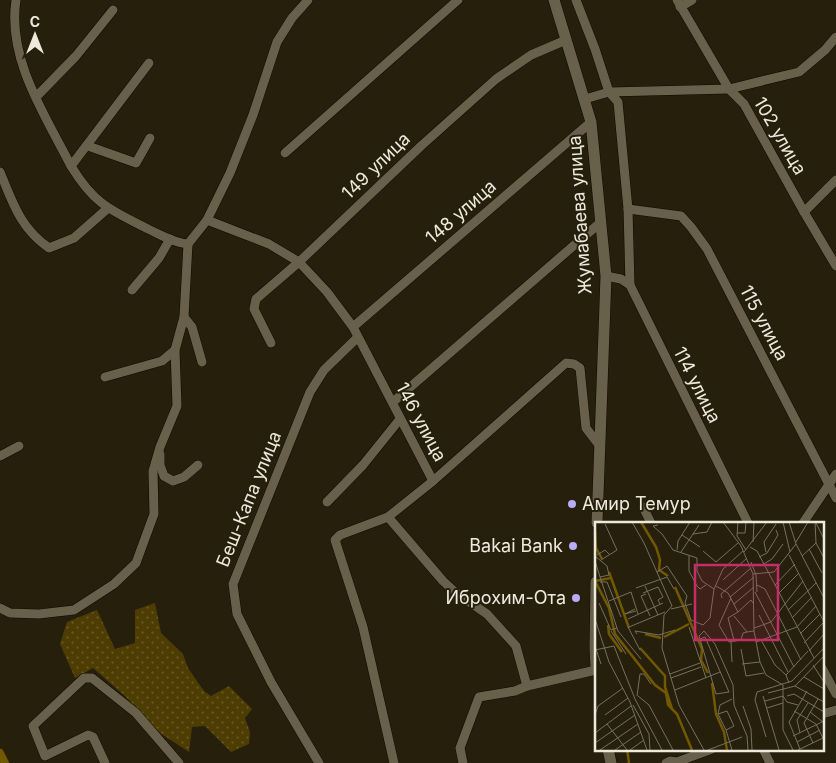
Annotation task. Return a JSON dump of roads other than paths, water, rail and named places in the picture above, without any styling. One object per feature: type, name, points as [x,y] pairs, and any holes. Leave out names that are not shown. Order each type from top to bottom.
[{"type":"street","points":[[16,0],[13,15],[21,65],[80,182],[107,209],[170,239],[188,244]]},
{"type":"street","points":[[0,608],[10,613],[39,614],[74,610],[114,584],[136,563],[154,514],[153,471],[160,446],[177,406],[174,350],[184,317],[188,244],[207,220],[230,173],[250,123],[277,42],[292,18],[308,0]]},
{"type":"street","points":[[285,153],[458,0]]},
{"type":"street","name":"Жумабаева улица","points":[[554,0],[591,122],[606,276],[597,522]]},
{"type":"street","points":[[576,0],[609,92],[618,102],[628,209],[630,286]]},
{"type":"street","points":[[678,3],[692,0]]},
{"type":"street","name":"102 улица","points":[[678,3],[729,89],[744,104],[836,266]]},
{"type":"street","points":[[36,97],[76,56],[113,10]]},
{"type":"street","points":[[585,99],[609,92],[729,89],[799,72],[825,50],[836,37]]},
{"type":"street","name":"149 улица","points":[[271,343],[254,309],[256,299],[299,262],[421,146],[496,79],[530,55],[566,40]]},
{"type":"street","points":[[71,166],[149,63]]},
{"type":"street","name":"148 улица","points":[[353,327],[591,122]]},
{"type":"street","points":[[88,146],[136,163],[150,138]]},
{"type":"street","points":[[0,172],[18,217],[36,239],[49,248],[74,238],[107,209]]},
{"type":"street","points":[[804,212],[836,180]]},
{"type":"street","name":"115 улица","points":[[628,209],[681,216],[707,249],[836,498]]},
{"type":"street","name":"146 улица","points":[[207,220],[269,244],[299,262],[327,292],[353,327],[357,338],[393,402],[400,419],[433,480],[566,363],[574,364],[580,368],[586,428],[599,445]]},
{"type":"street","points":[[393,402],[601,222]]},
{"type":"street","points":[[132,290],[159,258],[170,239]]},
{"type":"street","points":[[606,276],[621,279],[630,286]]},
{"type":"street","name":"114 улица","points":[[630,286],[748,522]]},
{"type":"street","points":[[184,317],[192,327],[202,362]]},
{"type":"street","name":"Беш-Капа улица","points":[[318,763],[271,682],[237,614],[233,584],[310,392],[324,370],[357,338]]},
{"type":"street","points":[[105,377],[162,361],[174,350]]},
{"type":"street","points":[[326,502],[363,466],[400,419]]},
{"type":"street","points":[[0,456],[19,446]]},
{"type":"street","points":[[160,446],[160,464],[164,476],[172,481],[184,476],[198,465]]},
{"type":"street","points":[[804,522],[836,474]]},
{"type":"street","points":[[394,763],[363,627],[335,540],[340,536],[388,517],[433,480]]},
{"type":"street","points":[[643,507],[650,522]]},
{"type":"street","points":[[388,517],[443,581],[455,592],[487,614],[516,646],[527,686]]},
{"type":"street","points":[[463,763],[460,748],[479,697],[515,691],[527,686],[595,668]]},
{"type":"street","points":[[824,672],[836,694]]},
{"type":"street","points":[[105,763],[91,735],[47,759],[34,726],[84,678],[92,678],[136,713],[179,763]]},
{"type":"street","points":[[608,750],[611,763]]},
{"type":"street","points":[[669,762],[677,762],[709,750]]},
{"type":"street","points":[[764,750],[770,763]]},
{"type":"waterway","points":[[627,750],[629,763]]},
{"type":"waterway","points":[[0,753],[5,763]]},
{"type":"place","name":"Амир Темур","points":[[572,504]]},
{"type":"place","name":"Bakai Bank","points":[[573,546]]},
{"type":"place","name":"Иброхим-Ота","points":[[576,598]]}]
